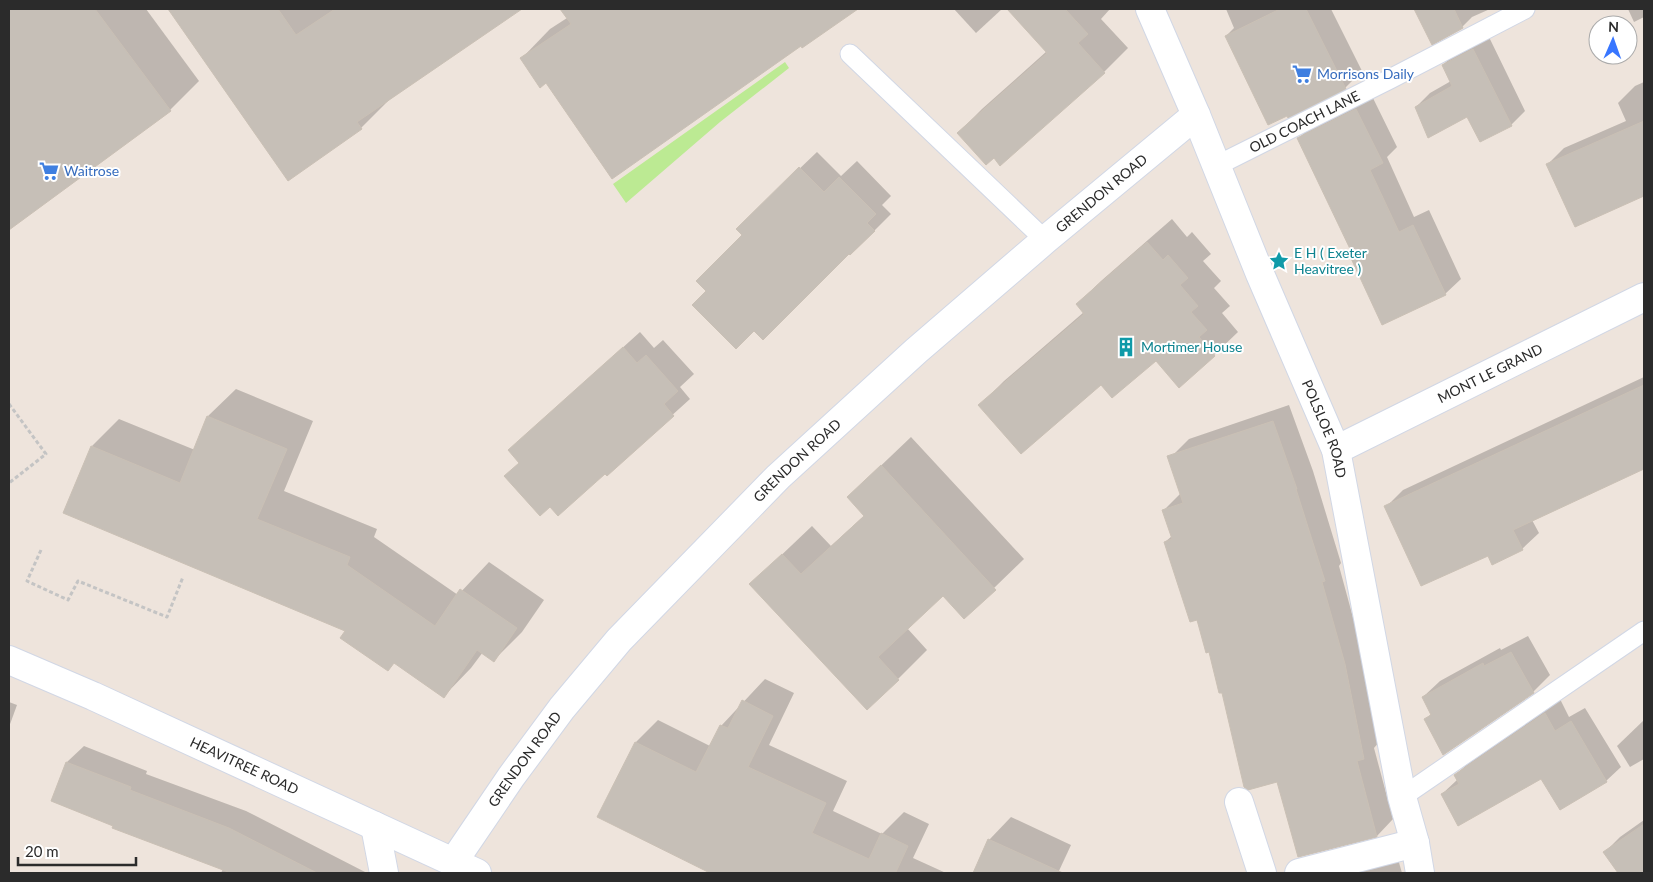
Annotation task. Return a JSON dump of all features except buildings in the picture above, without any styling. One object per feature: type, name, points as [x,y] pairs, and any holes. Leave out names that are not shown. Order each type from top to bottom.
[{"type":"street","name":"POLSLOE ROAD","points":[[1150,9],[1196,115],[1260,274],[1336,450],[1402,797],[1420,873]]},
{"type":"street","name":"GRENDON ROAD","points":[[466,867],[511,777],[562,708],[619,640],[778,477],[916,351],[1196,115]]},
{"type":"street","name":"MONT LE GRAND","points":[[1336,450],[1644,297]]},
{"type":"street","name":"HEAVITREE ROAD","points":[[9,660],[102,700],[466,867]]},
{"type":"street","points":[[1238,802],[1262,873]]},
{"type":"street","points":[[375,826],[384,873]]},
{"type":"street","points":[[1299,873],[1414,843]]},
{"type":"lane","name":"OLD COACH LANE","points":[[1216,166],[1525,9]]},
{"type":"lane","points":[[850,54],[1046,240]]},
{"type":"lane","points":[[1402,797],[1644,631]]},
{"type":"path","points":[[9,404],[46,454],[9,484]]},
{"type":"path","points":[[41,550],[27,580],[68,600],[78,581],[167,617],[183,577]]},
{"type":"green space","points":[[785,62],[789,68],[720,122],[626,203],[613,184]]},
{"type":"place","name":"Morrisons Daily","points":[[1302,74]]},
{"type":"place","name":"Waitrose","points":[[49,171]]},
{"type":"place","name":"E H ( Exeter Heavitree )","points":[[1279,261]]},
{"type":"place","name":"Mortimer House","points":[[1126,347]]}]
